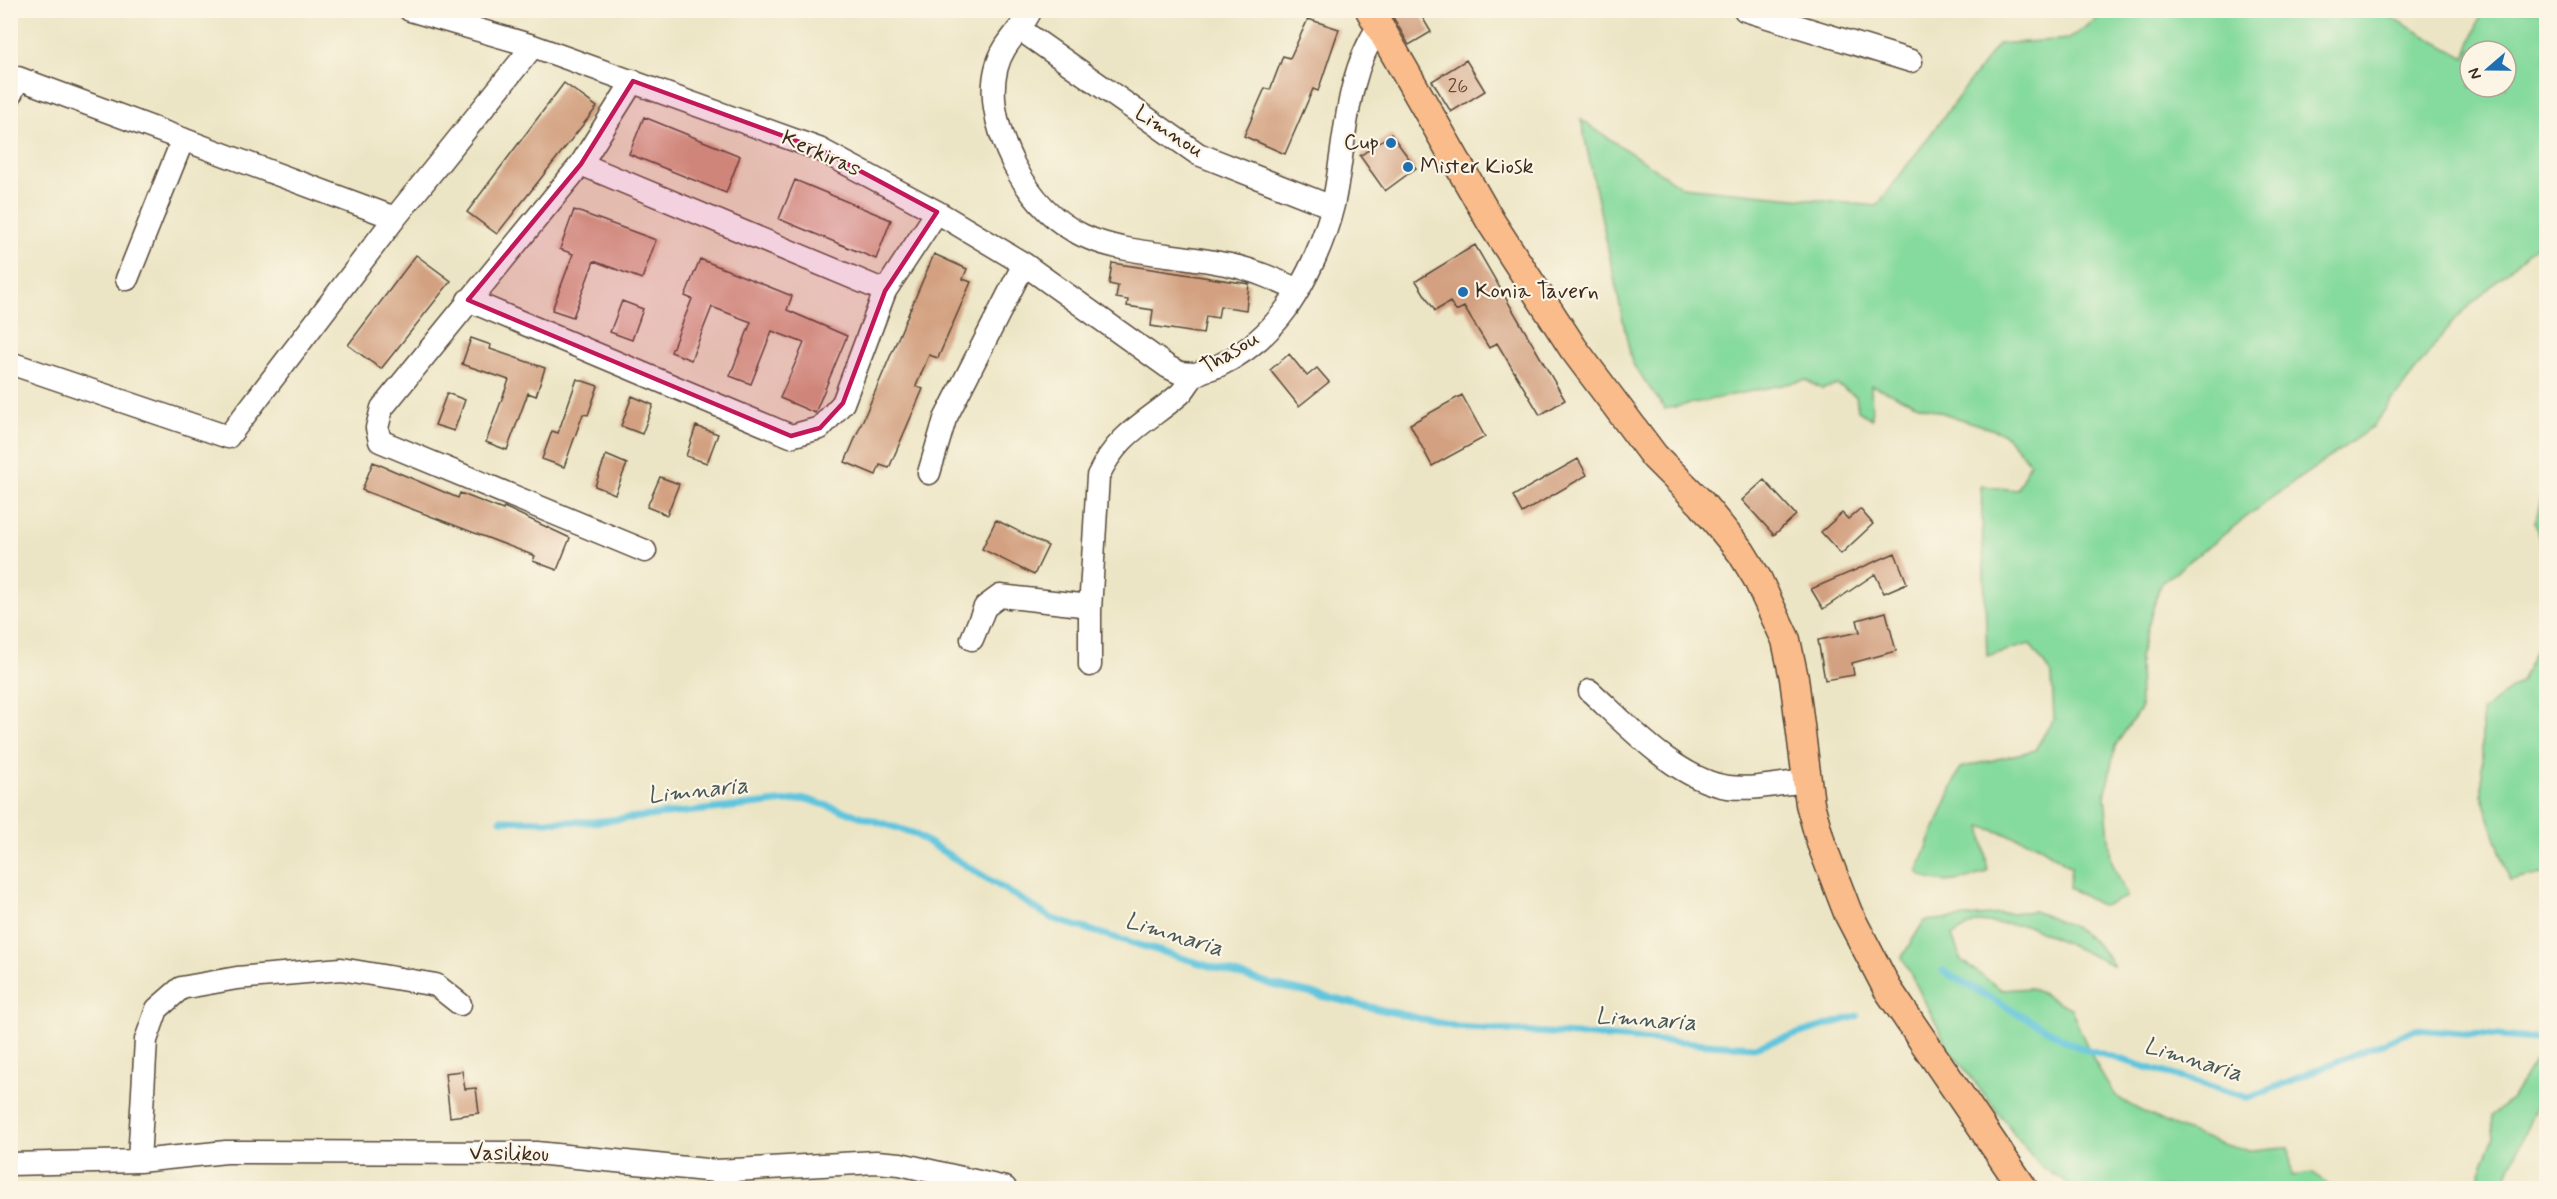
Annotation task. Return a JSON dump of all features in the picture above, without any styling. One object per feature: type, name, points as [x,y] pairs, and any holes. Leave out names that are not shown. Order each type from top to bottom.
[{"type":"main road","points":[[1374,18],[1491,222],[1573,348],[1654,456],[1709,512],[1741,552],[1757,578],[1786,640],[1805,781],[1821,843],[1864,946],[1887,988],[2023,1188]]},
{"type":"street","name":"Kerkiras","points":[[410,10],[533,46],[819,149],[938,212],[1024,264],[1168,368],[1180,373],[1194,374]]},
{"type":"street","points":[[1745,10],[1911,61]]},
{"type":"street","name":"Thasou","points":[[1090,665],[1090,606],[1098,476],[1107,457],[1121,440],[1188,387],[1194,374],[1220,365],[1256,342],[1272,326],[1298,290],[1312,262],[1332,207],[1357,69],[1374,18]]},
{"type":"street","points":[[1026,20],[1006,46],[996,72],[994,97],[997,122],[1009,155],[1030,194],[1054,220],[1070,232],[1110,245],[1229,265],[1258,272],[1298,290]]},
{"type":"street","name":"Limnou","points":[[1026,20],[1198,154],[1332,207]]},
{"type":"street","points":[[10,363],[228,437],[395,218],[533,46]]},
{"type":"street","points":[[10,96],[18,78],[395,218]]},
{"type":"street","points":[[633,81],[581,164],[382,408],[376,428],[380,441],[645,551]]},
{"type":"street","points":[[127,279],[183,139]]},
{"type":"street","points":[[581,164],[885,291]]},
{"type":"street","points":[[468,300],[791,436],[820,428],[843,403],[885,291],[938,212]]},
{"type":"street","points":[[929,474],[945,419],[1024,264]]},
{"type":"street","points":[[972,639],[985,607],[1000,596],[1090,606]]},
{"type":"street","points":[[1590,691],[1654,749],[1705,780],[1727,786],[1753,787],[1805,781]]},
{"type":"street","points":[[139,1161],[146,1040],[156,1009],[181,988],[237,978],[341,969],[436,985],[460,1004]]},
{"type":"street","name":"Vasilikou","points":[[10,1164],[139,1161],[226,1152],[536,1153],[716,1171],[876,1162],[900,1164],[1005,1188]]},
{"type":"highlighted area","points":[[633,81],[819,149],[937,212],[885,291],[843,403],[820,428],[791,436],[468,300],[581,164]]},
{"type":"green space","points":[[2109,10],[2380,11],[2458,54],[2458,99],[2518,99],[2518,39],[2472,39],[2482,11],[2546,11],[2546,236],[2454,320],[2371,428],[2267,501],[2160,584],[2139,658],[2140,709],[2115,746],[2105,797],[2111,859],[2127,897],[2102,906],[2069,888],[2071,867],[2036,844],[1981,826],[1988,872],[1943,882],[1917,872],[1960,768],[2035,750],[2054,718],[2052,675],[2030,644],[1987,656],[1981,486],[2017,490],[2030,463],[2003,433],[1916,404],[1871,385],[1872,419],[1858,411],[1856,396],[1837,385],[1822,389],[1806,380],[1665,409],[1632,363],[1581,120],[1682,187],[1877,206],[1998,44],[2069,39]]},
{"type":"green space","points":[[2546,481],[2546,590],[2543,551],[2535,523]]},
{"type":"green space","points":[[2546,630],[2546,873],[2510,881],[2482,797],[2482,711],[2521,681]]},
{"type":"green space","points":[[2033,911],[2079,930],[2097,944],[2114,966],[2030,926],[1976,922],[1952,936],[1961,960],[2002,990],[2030,988],[2071,1008],[2085,1042],[2106,1081],[2112,1091],[2128,1104],[2184,1130],[2225,1145],[2253,1150],[2289,1147],[2292,1176],[2313,1173],[2335,1188],[2074,1188],[2038,1164],[1949,1049],[1902,957],[1924,921]]},
{"type":"green space","points":[[2534,1061],[2546,1068],[2546,1082],[2502,1188],[2483,1188],[2479,1174],[2494,1136],[2491,1116],[2512,1098]]},
{"type":"building","points":[[1389,10],[1418,10],[1431,32],[1409,45]]},
{"type":"building","points":[[1308,19],[1339,29],[1318,91],[1313,89],[1285,154],[1244,136],[1265,88],[1270,90],[1283,56],[1290,58]]},
{"type":"building","points":[[1466,60],[1485,91],[1451,112],[1432,81]]},
{"type":"building","points":[[564,83],[597,107],[497,234],[467,212]]},
{"type":"building","points":[[644,117],[740,156],[726,193],[629,154]]},
{"type":"building","points":[[1391,134],[1416,168],[1385,191],[1360,156]]},
{"type":"building","points":[[795,180],[891,220],[876,259],[779,219]]},
{"type":"building","points":[[574,210],[656,240],[642,279],[594,261],[573,317],[552,310],[573,254],[560,249]]},
{"type":"building","name":"Konia Tavern","points":[[1475,245],[1565,400],[1540,415],[1497,343],[1489,348],[1464,307],[1456,311],[1450,302],[1435,311],[1416,281]]},
{"type":"building","points":[[934,254],[967,269],[963,279],[971,282],[938,358],[929,355],[916,386],[923,389],[889,468],[880,465],[876,475],[845,462]]},
{"type":"building","points":[[416,255],[451,281],[381,369],[348,345]]},
{"type":"building","points":[[700,259],[792,296],[787,310],[847,336],[815,413],[780,398],[804,343],[772,331],[751,384],[730,376],[751,322],[712,307],[691,360],[671,352],[692,299],[685,296]]},
{"type":"building","points":[[1112,263],[1249,284],[1246,310],[1220,306],[1218,318],[1206,316],[1203,334],[1151,326],[1153,310],[1127,306],[1128,300],[1116,298],[1118,286],[1109,284]]},
{"type":"building","points":[[622,301],[643,309],[632,340],[610,332]]},
{"type":"building","points":[[471,338],[491,345],[490,349],[545,368],[536,396],[528,393],[507,450],[486,442],[509,380],[462,364]]},
{"type":"building","points":[[1289,354],[1307,376],[1317,368],[1329,382],[1299,406],[1270,370]]},
{"type":"building","points":[[577,379],[598,386],[588,415],[583,414],[564,467],[542,459],[552,431],[558,433]]},
{"type":"building","points":[[447,393],[465,400],[454,431],[435,425]]},
{"type":"building","points":[[1462,395],[1485,437],[1432,466],[1410,424]]},
{"type":"building","points":[[632,396],[653,405],[642,434],[621,426]]},
{"type":"building","points":[[696,426],[718,434],[707,463],[686,456]]},
{"type":"building","points":[[606,455],[627,464],[615,494],[595,486]]},
{"type":"building","points":[[1578,459],[1587,475],[1522,513],[1513,496]]},
{"type":"building","points":[[373,462],[458,498],[460,493],[503,510],[504,507],[570,538],[557,570],[533,561],[535,556],[362,490]]},
{"type":"building","points":[[660,477],[679,484],[667,515],[647,507]]},
{"type":"building","points":[[1764,480],[1796,515],[1774,535],[1742,500]]},
{"type":"building","points":[[1860,509],[1873,524],[1841,554],[1821,532],[1842,513],[1848,519]]},
{"type":"building","points":[[996,520],[1048,546],[1034,575],[982,549]]},
{"type":"building","points":[[1895,553],[1907,583],[1884,593],[1875,574],[1823,609],[1811,589]]},
{"type":"building","points":[[1886,612],[1896,651],[1852,663],[1854,675],[1825,680],[1818,640],[1860,632],[1857,620]]},
{"type":"building","points":[[462,1071],[465,1089],[476,1088],[479,1113],[450,1117],[445,1073]]},
{"type":"waterway","name":"Limnaria","points":[[501,820],[592,822],[806,799],[913,833],[1053,919],[1269,984],[1457,1027],[1754,1047],[1857,1016]]},
{"type":"waterway","name":"Limnaria","points":[[1943,971],[2076,1046],[2249,1098],[2416,1029],[2546,1040]]},
{"type":"place","name":"Cup","points":[[1391,143]]},
{"type":"place","name":"Mister Kiosk","points":[[1408,167]]},
{"type":"place","name":"Konia Tavern","points":[[1463,292]]}]
